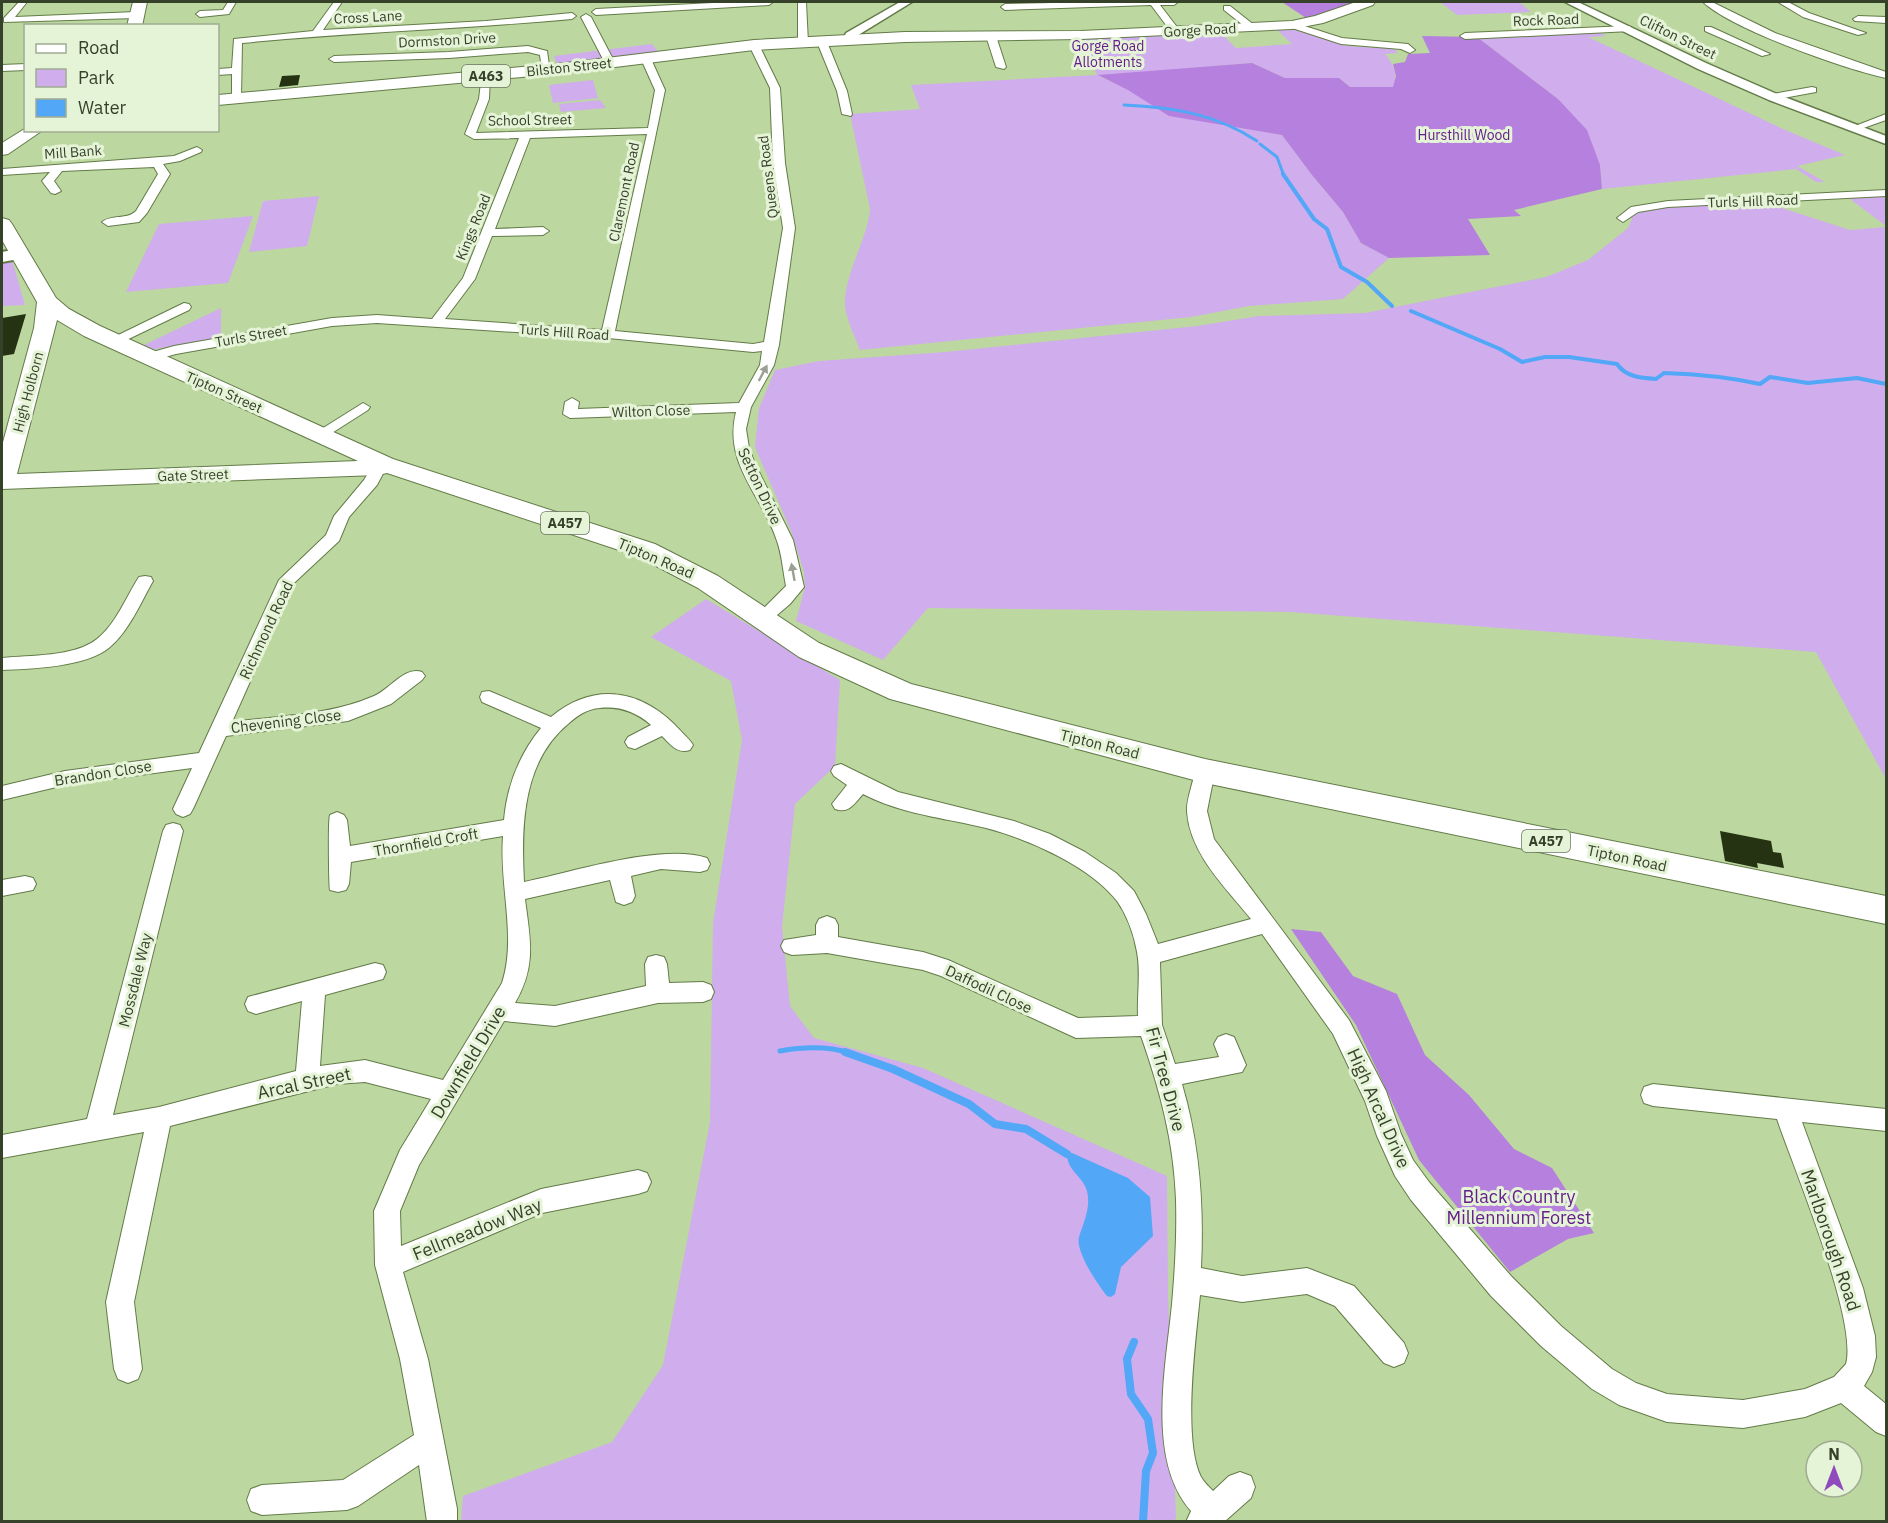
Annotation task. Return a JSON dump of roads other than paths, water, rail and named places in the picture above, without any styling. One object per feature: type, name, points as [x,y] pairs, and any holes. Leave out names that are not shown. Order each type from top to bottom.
[{"type":"main road","name":"Gorge Road","points":[[849,40],[1175,31],[1292,25],[1318,20],[1368,2]]},
{"type":"main road","name":"Bilston Street","points":[[219,100],[547,70],[754,45],[849,40]]},
{"type":"main road","points":[[2,156],[8,147],[32,132]]},
{"type":"main road","points":[[2,224],[10,256],[48,302]]},
{"type":"main road","name":"High Holborn","points":[[2,482],[45,328],[48,302]]},
{"type":"main road","name":"Tipton Street","points":[[48,302],[61,314],[147,358],[356,452]]},
{"type":"main road","name":"Tipton Street","points":[[45,328],[92,331]]},
{"type":"main road","name":"Tipton Road","points":[[356,452],[381,466],[646,550],[708,582],[764,617],[809,650],[901,692],[1205,771],[1887,910]]},
{"type":"main road","name":"Gate Street","points":[[2,482],[381,466]]},
{"type":"street","points":[[23,2],[7,20],[75,22],[137,14]]},
{"type":"street","points":[[200,14],[226,12],[232,2]]},
{"type":"street","points":[[316,33],[338,2]]},
{"type":"street","points":[[572,16],[574,12],[582,10],[596,12],[700,3],[769,2]]},
{"type":"street","points":[[802,2],[803,43]]},
{"type":"street","points":[[849,40],[850,35],[908,2]]},
{"type":"street","points":[[1005,7],[1027,4],[1174,2]]},
{"type":"street","name":"Clifton Street","points":[[1570,2],[1702,66],[1773,97],[1887,140]]},
{"type":"street","points":[[1707,2],[1753,26],[1842,61],[1887,75]]},
{"type":"street","points":[[1782,2],[1834,26],[1861,33]]},
{"type":"street","points":[[1154,3],[1175,31]]},
{"type":"street","points":[[1246,10],[1229,10],[1251,27]]},
{"type":"street","points":[[572,16],[586,17],[596,12]]},
{"type":"street","name":"Cross Lane","points":[[237,70],[237,41],[316,33],[486,24],[572,16]]},
{"type":"street","points":[[586,17],[610,63]]},
{"type":"street","points":[[1858,19],[1887,20]]},
{"type":"street","points":[[1292,25],[1341,41],[1401,46],[1410,50]]},
{"type":"street","points":[[1823,28],[1834,26]]},
{"type":"street","name":"Rock Road","points":[[1465,36],[1628,29]]},
{"type":"street","points":[[1708,29],[1765,54]]},
{"type":"street","points":[[991,36],[1001,67]]},
{"type":"street","points":[[822,42],[842,91],[847,114]]},
{"type":"street","points":[[1754,49],[1794,42]]},
{"type":"street","name":"Queens Road","points":[[754,45],[775,88],[778,163],[789,228],[772,345]]},
{"type":"street","name":"Dormston Drive","points":[[334,59],[455,55],[528,49],[544,53],[547,70]]},
{"type":"street","points":[[2,57],[5,68],[24,67]]},
{"type":"street","name":"Claremont Road","points":[[608,334],[660,90],[646,59]]},
{"type":"street","points":[[219,72],[237,70],[236,98]]},
{"type":"street","name":"School Street","points":[[486,76],[484,99],[470,134],[474,136],[652,131]]},
{"type":"street","points":[[1773,97],[1812,90]]},
{"type":"street","points":[[1855,128],[1887,117]]},
{"type":"street","name":"Kings Road","points":[[435,323],[469,279],[526,135]]},
{"type":"street","name":"Mill Bank","points":[[2,172],[176,159],[197,150]]},
{"type":"street","points":[[108,222],[135,219],[141,213],[164,174],[158,164],[147,162]]},
{"type":"street","points":[[59,168],[48,181],[54,188],[67,183]]},
{"type":"street","name":"Turls Hill Road","points":[[1623,218],[1635,209],[1668,204],[1887,193]]},
{"type":"street","points":[[487,233],[543,231]]},
{"type":"street","points":[[113,341],[184,307]]},
{"type":"street","name":"Turls Hill Road","points":[[355,319],[608,334],[753,348],[772,345]]},
{"type":"street","name":"Turls Street","points":[[147,358],[167,351],[355,319]]},
{"type":"street","name":"Setton Drive","points":[[764,617],[795,587],[785,540],[741,448],[739,429],[744,407],[767,365],[772,345]]},
{"type":"street","name":"Wilton Close","points":[[572,402],[570,414],[744,407]]},
{"type":"street","points":[[319,435],[363,407]]},
{"type":"street","name":"Richmond Road","points":[[183,809],[287,580],[333,537],[342,516],[371,482],[381,466]]},
{"type":"street","points":[[2,664],[94,651],[105,643],[145,581]]},
{"type":"street","name":"Chevening Close","points":[[222,722],[348,714],[384,699],[416,676]]},
{"type":"street","points":[[489,697],[552,725]]},
{"type":"street","name":"Downfield Drive","points":[[442,1521],[442,1509],[414,1359],[388,1265],[387,1211],[409,1158],[500,1011],[513,986],[520,961],[511,827],[515,801],[522,777],[531,758],[552,725],[573,709],[605,701],[645,710],[683,744]]},
{"type":"street","points":[[635,742],[663,726]]},
{"type":"street","name":"Brandon Close","points":[[2,793],[64,778],[206,759]]},
{"type":"street","name":"Fir Tree Drive","points":[[841,771],[859,786],[912,804],[990,822],[1052,845],[1099,871],[1125,895],[1149,956],[1147,982],[1150,1026],[1167,1076],[1185,1152],[1187,1280],[1179,1390],[1178,1446],[1188,1483],[1206,1516],[1240,1487]]},
{"type":"street","name":"High Arcal Drive","points":[[1205,771],[1197,811],[1204,841],[1341,1027],[1377,1099],[1389,1136],[1404,1168],[1420,1191],[1501,1286],[1551,1336],[1602,1379],[1629,1395],[1668,1408],[1743,1414],[1805,1403],[1844,1388]]},
{"type":"street","points":[[842,804],[859,786]]},
{"type":"street","points":[[336,820],[341,856],[338,884]]},
{"type":"street","name":"Thornfield Croft","points":[[341,856],[511,827]]},
{"type":"street","name":"Mossdale Way","points":[[97,1128],[173,831]]},
{"type":"street","points":[[514,893],[661,861],[700,864]]},
{"type":"street","points":[[619,870],[624,896]]},
{"type":"street","points":[[2,888],[25,884]]},
{"type":"street","points":[[1149,956],[1267,924]]},
{"type":"street","name":"Daffodil Close","points":[[792,946],[827,934],[866,949],[948,969],[1076,1028],[1150,1026]]},
{"type":"street","points":[[656,964],[658,993]]},
{"type":"street","points":[[256,1004],[375,972]]},
{"type":"street","points":[[307,1079],[314,990]]},
{"type":"street","points":[[500,1011],[555,1016],[658,993],[704,992]]},
{"type":"street","points":[[1167,1076],[1234,1065],[1226,1044]]},
{"type":"street","name":"Arcal Street","points":[[2,1146],[159,1118],[307,1079],[365,1071],[450,1093]]},
{"type":"street","points":[[1653,1095],[1887,1119]]},
{"type":"street","name":"Marlborough Road","points":[[1785,1108],[1850,1288],[1861,1336],[1862,1357],[1858,1372],[1844,1388]]},
{"type":"street","points":[[128,1369],[120,1302],[159,1118]]},
{"type":"street","name":"Fellmeadow Way","points":[[388,1265],[541,1201],[638,1182]]},
{"type":"street","points":[[1187,1280],[1242,1289],[1307,1281],[1344,1296],[1394,1353]]},
{"type":"street","points":[[1844,1388],[1887,1422]]},
{"type":"street","points":[[262,1500],[347,1495],[430,1441]]},
{"type":"water","points":[[1072,1153],[1128,1178],[1150,1197],[1153,1236],[1121,1267],[1115,1294],[1111,1297],[1107,1296],[1098,1284],[1080,1251],[1079,1237],[1088,1197],[1085,1186],[1068,1160],[1067,1154]]},
{"type":"waterway","points":[[1124,105],[1177,110],[1210,118],[1257,141]]},
{"type":"waterway","points":[[1260,144],[1277,157],[1284,175]]},
{"type":"waterway","points":[[1284,175],[1314,219],[1327,229],[1341,267],[1367,282],[1392,306]]},
{"type":"waterway","points":[[1411,311],[1500,349],[1522,362],[1545,357],[1569,357],[1617,364],[1629,374],[1656,379],[1664,373],[1712,376],[1760,384],[1770,377],[1808,383],[1857,378],[1886,384]]},
{"type":"waterway","points":[[780,1051],[815,1048],[850,1053]]},
{"type":"waterway","points":[[845,1052],[893,1069],[969,1104],[995,1124],[1026,1129],[1067,1154]]},
{"type":"waterway","points":[[1134,1342],[1127,1359],[1131,1394],[1148,1419],[1153,1453],[1146,1471],[1143,1522]]},
{"type":"park label","name":"Gorge Road Allotments","points":[[1108,54]]},
{"type":"park label","name":"Hursthill Wood","points":[[1464,135]]},
{"type":"park label","name":"Black Country Millennium Forest","points":[[1519,1206]]}]
